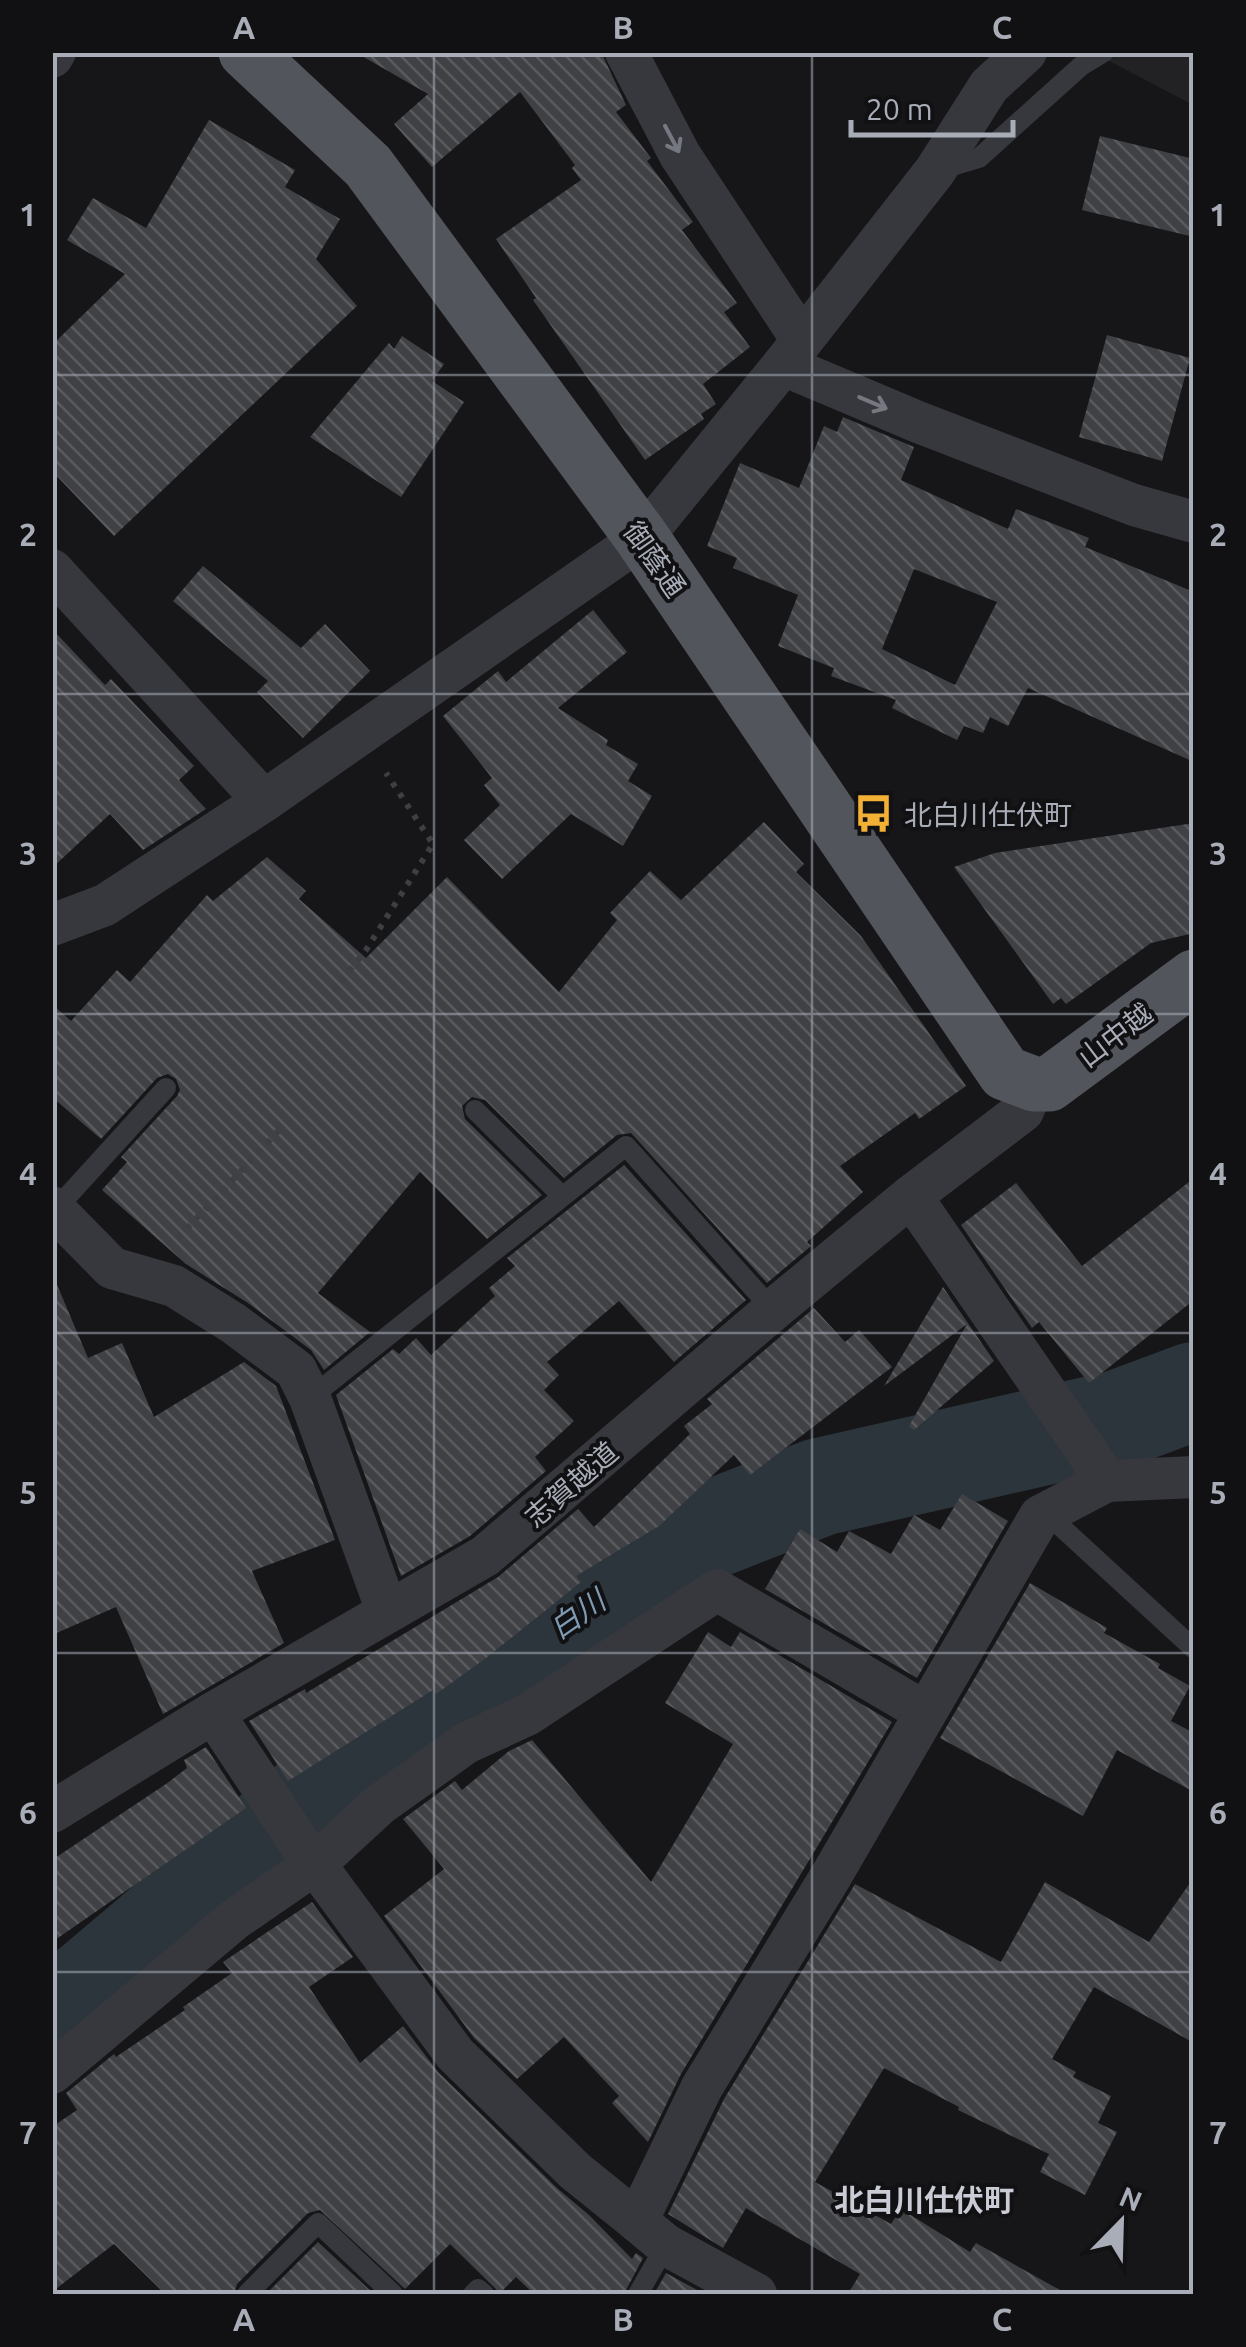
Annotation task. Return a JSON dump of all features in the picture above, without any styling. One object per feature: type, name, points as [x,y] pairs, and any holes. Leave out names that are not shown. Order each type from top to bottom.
[{"type":"main road","name":"御蔭通","points":[[246,52],[368,166],[642,538],[1005,1073],[1034,1084]]},
{"type":"main road","name":"山中越","points":[[1034,1084],[1049,1084],[1194,976]]},
{"type":"street","points":[[626,52],[792,353],[1134,505],[1194,522]]},
{"type":"street","points":[[52,925],[106,905],[264,801],[642,538],[935,171],[989,86],[1026,52]]},
{"type":"street","points":[[52,570],[264,801]]},
{"type":"street","name":"志賀越道","points":[[52,1812],[213,1713],[486,1556],[773,1310],[911,1196],[1023,1111],[1034,1084]]},
{"type":"street","points":[[911,1196],[1100,1469]]},
{"type":"street","points":[[54,1208],[112,1268],[174,1286],[234,1323],[296,1370],[310,1398],[386,1611]]},
{"type":"street","points":[[652,2233],[702,2087],[831,1876],[1040,1516],[1100,1469],[1194,1477]]},
{"type":"street","points":[[52,2072],[235,1919],[307,1853],[466,1744],[527,1716],[717,1590],[925,1712]]},
{"type":"street","points":[[213,1713],[307,1853],[455,2054],[575,2171],[652,2233],[756,2294]]},
{"type":"lane","points":[[935,171],[979,158],[1081,66],[1104,52]]},
{"type":"lane","points":[[54,1208],[166,1088]]},
{"type":"lane","points":[[475,1110],[562,1196]]},
{"type":"lane","points":[[310,1398],[626,1146],[773,1310]]},
{"type":"lane","points":[[1050,1510],[1059,1525],[1194,1649]]},
{"type":"lane","points":[[247,2294],[318,2224],[392,2294]]},
{"type":"lane","points":[[638,2294],[652,2233]]},
{"type":"lane","points":[[473,2294],[478,2290],[484,2294]]},
{"type":"path","points":[[336,986],[366,950],[433,844],[360,735]]},
{"type":"path","points":[[142,1276],[283,1126]]},
{"type":"shaded area","points":[[1094,53],[1193,53],[1193,105]]},
{"type":"building","points":[[355,52],[601,52],[626,105],[616,112],[693,222],[682,230],[737,303],[724,312],[750,347],[703,384],[716,404],[701,414],[704,419],[645,460],[533,300],[536,298],[496,239],[581,180],[572,168],[575,165],[520,92],[432,167],[394,124],[428,94]]},
{"type":"building","points":[[209,120],[295,170],[285,187],[340,219],[316,259],[357,306],[114,536],[52,471],[52,345],[125,274],[67,240],[93,198],[146,228]]},
{"type":"building","points":[[1100,136],[1194,159],[1194,237],[1082,210]]},
{"type":"building","points":[[1107,335],[1190,358],[1162,461],[1079,437]]},
{"type":"building","points":[[402,336],[444,364],[432,381],[464,402],[401,497],[310,437],[389,343],[394,349]]},
{"type":"building","points":[[843,417],[914,447],[901,480],[1008,529],[1016,509],[1089,538],[1085,547],[1194,592],[1194,762],[1028,688],[1008,726],[990,717],[983,733],[964,726],[957,740],[892,708],[896,700],[831,676],[834,668],[778,646],[798,595],[733,568],[737,558],[707,546],[740,463],[799,488],[824,426],[837,432]],"holes":[[[914,569],[997,602],[955,685],[882,649]]]},
{"type":"building","points":[[203,566],[301,648],[325,624],[370,671],[303,738],[257,692],[268,681],[173,601]]},
{"type":"building","points":[[593,610],[627,652],[558,708],[638,764],[628,781],[652,796],[623,846],[571,814],[502,879],[464,840],[500,805],[484,785],[492,778],[443,716],[498,671],[506,682]]},
{"type":"building","points":[[52,629],[105,685],[111,679],[194,766],[179,780],[206,809],[143,850],[110,814],[52,868]]},
{"type":"building","points":[[764,822],[804,864],[796,872],[861,936],[966,1086],[919,1119],[915,1113],[840,1166],[863,1192],[807,1242],[811,1246],[767,1283],[631,1133],[617,1135],[564,1178],[485,1100],[472,1097],[462,1106],[465,1119],[542,1195],[487,1239],[420,1172],[318,1293],[370,1332],[324,1370],[311,1350],[248,1303],[186,1264],[102,1190],[127,1162],[121,1157],[177,1096],[180,1090],[176,1079],[168,1074],[157,1078],[101,1139],[52,1097],[52,1004],[71,1021],[117,970],[130,982],[207,895],[213,901],[267,857],[306,891],[299,899],[366,958],[447,877],[559,992],[617,920],[610,913],[650,871],[681,900]]},
{"type":"building","points":[[1194,823],[1194,933],[1151,943],[1066,1004],[1061,998],[1053,1004],[954,867],[995,853]]},
{"type":"building","points":[[624,1165],[746,1300],[674,1362],[619,1301],[547,1362],[559,1375],[544,1390],[574,1421],[535,1457],[546,1471],[470,1536],[401,1576],[336,1395],[393,1349],[399,1354],[416,1338],[431,1355],[495,1296],[489,1288],[515,1266],[507,1258]]},
{"type":"building","points":[[1194,1178],[1194,1300],[1089,1383],[1039,1322],[1032,1328],[961,1225],[1016,1183],[1082,1266]]},
{"type":"building","points":[[52,1273],[88,1358],[122,1343],[154,1417],[244,1362],[276,1386],[335,1540],[252,1571],[284,1643],[163,1714],[116,1607],[52,1635]]},
{"type":"building","points":[[943,1287],[994,1361],[914,1430],[909,1426],[967,1324],[884,1386]]},
{"type":"building","points":[[814,1308],[845,1342],[859,1330],[892,1367],[750,1475],[734,1455],[659,1526],[576,1576],[581,1582],[486,1658],[436,1694],[433,1690],[288,1781],[249,1721],[305,1689],[306,1693],[498,1577],[578,1509],[594,1527],[690,1434],[684,1426],[712,1404],[707,1399]]},
{"type":"building","points":[[962,1494],[1008,1521],[917,1678],[765,1589],[800,1529],[837,1552],[849,1531],[891,1554],[914,1515],[940,1530]]},
{"type":"building","points":[[1030,1583],[1107,1628],[1104,1633],[1190,1686],[1171,1721],[1194,1733],[1194,1792],[1117,1750],[1083,1816],[940,1738]]},
{"type":"building","points":[[708,1632],[731,1647],[740,1632],[892,1722],[681,2074],[648,2142],[612,2103],[619,2096],[564,2037],[517,2079],[474,2038],[384,1916],[444,1869],[403,1819],[455,1781],[462,1790],[509,1751],[532,1740],[651,1882],[733,1744],[665,1703]]},
{"type":"building","points":[[206,1747],[246,1808],[52,1942],[52,1860],[166,1784],[187,1768],[184,1760]]},
{"type":"building","points":[[1194,1877],[1194,2043],[1094,1987],[1052,2059],[1076,2072],[1073,2077],[1111,2096],[1098,2123],[1117,2132],[1085,2195],[1040,2172],[1049,2154],[958,2110],[959,2107],[884,2068],[815,2182],[891,2224],[901,2209],[970,2252],[976,2243],[1067,2294],[848,2294],[860,2274],[746,2208],[723,2248],[668,2214],[724,2099],[855,1884],[1001,1962],[1045,1882],[1149,1942]]},
{"type":"building","points":[[312,1902],[353,1957],[309,1987],[360,2063],[403,2026],[438,2072],[558,2189],[632,2259],[636,2253],[643,2258],[624,2294],[534,2294],[516,2277],[500,2293],[450,2244],[405,2289],[320,2210],[308,2213],[237,2284],[234,2294],[165,2294],[114,2244],[52,2292],[52,2127],[77,2110],[66,2093],[114,2054],[116,2057],[185,2010],[183,2007],[232,1973],[223,1962]]},
{"type":"building","points":[[318,2242],[374,2294],[266,2294]]},
{"type":"building","points":[[666,2273],[699,2291],[654,2294]]},
{"type":"waterway","name":"白川","points":[[52,2019],[311,1800],[682,1541],[820,1487],[1119,1419],[1194,1391]]},
{"type":"place","name":"北白川仕伏町","points":[[874,814]]},
{"type":"district","name":"北白川仕伏町","points":[[924,2200]]}]
